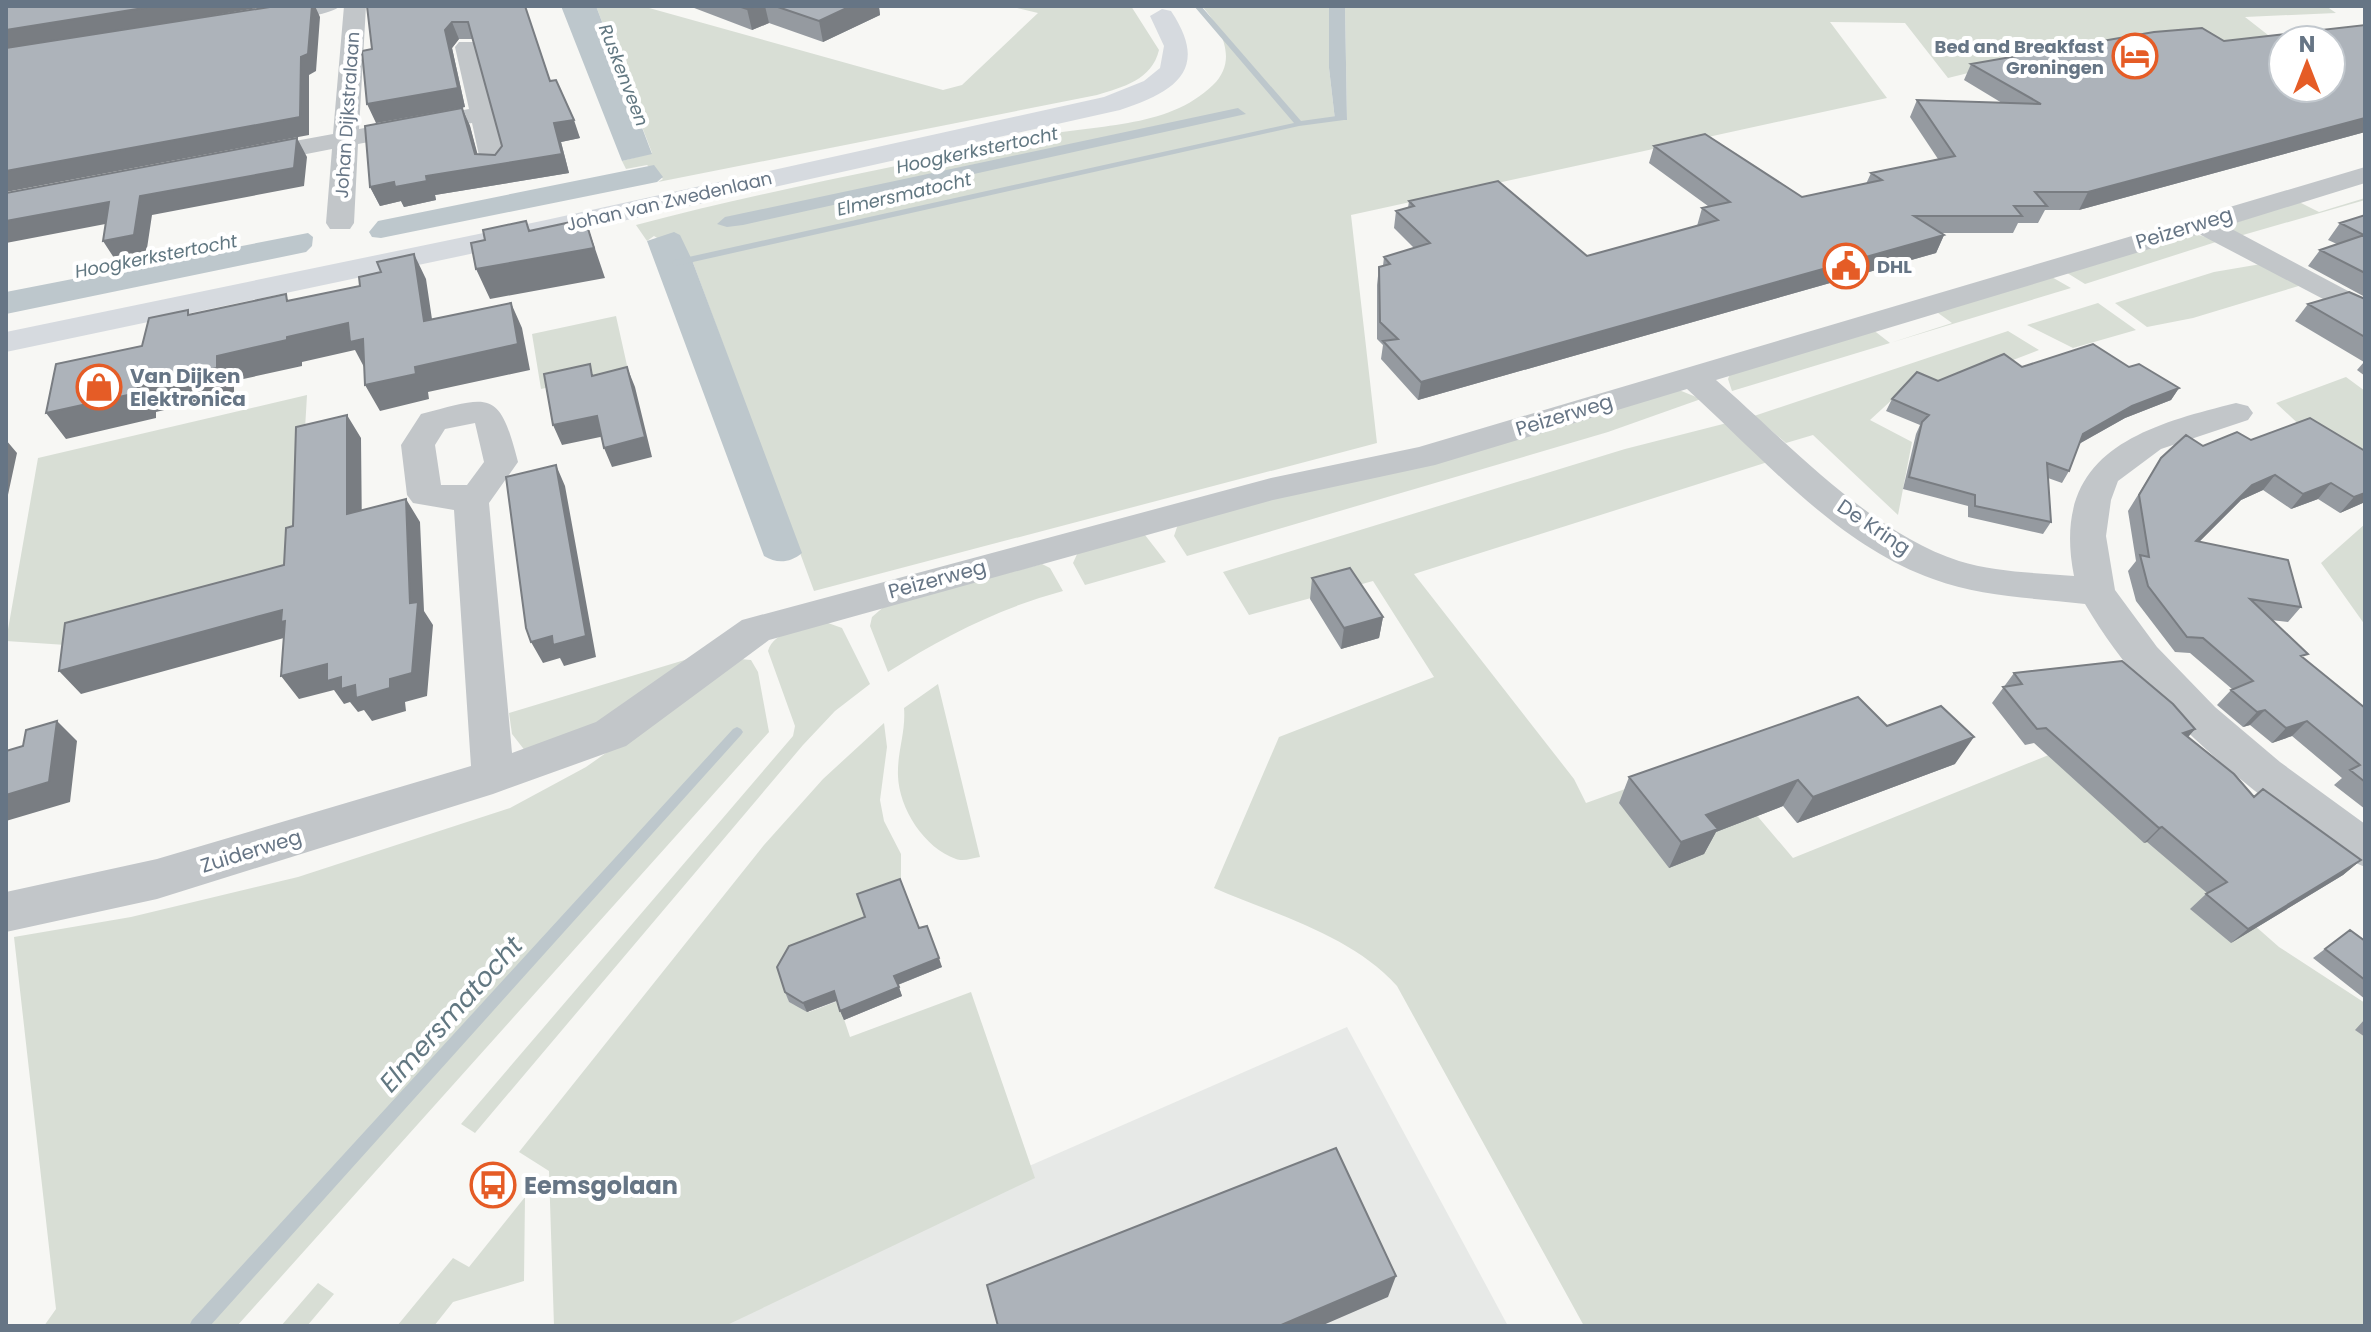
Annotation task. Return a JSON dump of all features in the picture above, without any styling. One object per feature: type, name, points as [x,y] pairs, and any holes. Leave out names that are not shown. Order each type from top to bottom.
[{"type":"main road","name":"Johan van Zwedenlaan","points":[[6,342],[1049,120],[1124,112],[1161,99],[1187,82],[1199,65],[1199,48],[1188,33],[1158,11]]},
{"type":"street","points":[[237,20],[329,6]]},
{"type":"street","name":"Johan Dijkstralaan","points":[[340,223],[355,6]]},
{"type":"street","points":[[467,47],[494,165]]},
{"type":"street","points":[[222,162],[480,114]]},
{"type":"street","name":"Peizerweg","points":[[756,630],[1271,489],[1423,457],[2365,175]]},
{"type":"street","points":[[2200,223],[2365,312]]},
{"type":"street","name":"De Kring","points":[[1692,376],[1851,515],[1930,564],[1982,577],[2097,592]]},
{"type":"street","points":[[2236,413],[2181,429],[2137,448],[2104,474],[2092,500],[2086,542],[2097,592],[2138,653],[2190,708],[2267,774],[2365,848]]},
{"type":"street","points":[[471,499],[493,777]]},
{"type":"street","name":"Zuiderweg","points":[[6,912],[157,879],[493,777],[611,734],[756,630]]},
{"type":"shaded area","points":[[561,6],[596,6],[652,154],[622,161]]},
{"type":"shaded area","points":[[596,6],[642,6],[943,90],[962,85],[1038,13],[1008,6],[1131,6],[1159,50],[1150,69],[1135,81],[1097,95],[658,182],[663,179],[647,165],[626,169],[622,161],[652,153]]},
{"type":"shaded area","points":[[1202,6],[1329,6],[1329,68],[1335,120],[1347,120],[1345,6],[2326,6],[2336,13],[2245,17],[2267,34],[2267,40],[2097,41],[1948,78],[1905,23],[1830,22],[1887,98],[1351,215],[1377,443],[814,591],[692,260],[654,236],[647,241],[636,225],[1034,137],[1151,118],[1194,100],[1221,75],[1226,55],[1215,24]]},
{"type":"shaded area","points":[[1329,6],[1345,6],[1347,120],[1335,120],[1329,68]]},
{"type":"shaded area","points":[[1238,108],[1246,114],[743,225],[727,227],[717,224],[725,217]]},
{"type":"shaded area","points":[[654,165],[663,177],[657,182],[381,238],[372,237],[369,232],[378,221]]},
{"type":"shaded area","points":[[2365,200],[2236,237],[2228,229],[2228,225],[2299,202],[2319,212]]},
{"type":"shaded area","points":[[674,232],[680,235],[692,260],[802,553],[793,559],[779,561],[764,556],[647,241]]},
{"type":"shaded area","points":[[308,233],[313,237],[312,246],[306,252],[6,314],[6,292]]},
{"type":"shaded area","points":[[2195,234],[2219,241],[2085,284],[2064,271]]},
{"type":"shaded area","points":[[2261,264],[2302,285],[2193,318],[2147,327],[2115,303],[2214,272]]},
{"type":"shaded area","points":[[2050,276],[2071,288],[1890,343],[1952,323],[1934,310]]},
{"type":"shaded area","points":[[2098,303],[2136,330],[2073,348],[2027,325]]},
{"type":"shaded area","points":[[616,316],[628,370],[541,389],[532,334]]},
{"type":"shaded area","points":[[1872,329],[1890,343],[1732,391],[1728,379],[1730,374]]},
{"type":"shaded area","points":[[2008,331],[2039,350],[1924,394],[1907,386],[1870,420],[1912,442],[1898,515],[1813,435],[1786,443],[1754,416]]},
{"type":"shaded area","points":[[2346,377],[2365,391],[2365,468],[2307,432],[2276,403]]},
{"type":"shaded area","points":[[1679,390],[1701,399],[1608,432],[1187,556],[1174,536],[1178,524]]},
{"type":"shaded area","points":[[307,395],[296,583],[66,645],[6,641],[38,458]]},
{"type":"shaded area","points":[[1727,423],[1771,461],[1414,574],[1574,779],[1586,803],[1709,759],[1793,858],[2066,748],[2279,947],[2365,1003],[2365,1326],[1584,1326],[1397,986],[1358,953],[1335,940],[1214,888],[1279,737],[1434,677],[1373,581],[1249,615],[1223,572],[1625,449]]},
{"type":"shaded area","points":[[2365,524],[2365,625],[2321,563]]},
{"type":"shaded area","points":[[1145,535],[1166,562],[1085,585],[1073,563],[1078,552]]},
{"type":"shaded area","points":[[1042,564],[1050,568],[1063,591],[973,624],[888,672],[870,626],[872,617],[887,604]]},
{"type":"shaded area","points":[[828,623],[842,628],[870,684],[835,711],[803,745],[475,1133],[461,1124],[793,736],[795,726],[768,651],[785,633]]},
{"type":"shaded area","points":[[688,659],[616,715],[526,752],[512,734],[509,713]]},
{"type":"shaded area","points":[[740,659],[751,660],[758,672],[769,732],[237,1326],[44,1326],[56,1309],[14,937],[131,917],[298,877],[510,808],[586,767]]},
{"type":"shaded area","points":[[938,684],[980,857],[968,860],[944,854],[924,836],[908,813],[899,788],[904,708]]},
{"type":"shaded area","points":[[884,723],[887,747],[880,800],[884,821],[901,854],[901,889],[867,919],[782,977],[789,1002],[795,1005],[806,1001],[809,1012],[838,1001],[850,1037],[971,992],[1035,1178],[725,1326],[554,1326],[549,1171],[519,1152],[764,845],[823,779]]},
{"type":"shaded area","points":[[1347,1027],[1508,1326],[663,1326]]},
{"type":"shaded area","points":[[525,1197],[524,1281],[453,1302],[434,1326],[397,1326],[453,1258],[469,1267]]},
{"type":"shaded area","points":[[318,1283],[334,1294],[307,1326],[281,1326]]},
{"type":"building","points":[[6,6],[156,6],[6,30]]},
{"type":"building","points":[[276,6],[312,6],[308,54],[301,57],[300,117],[6,171],[6,48]]},
{"type":"building","points":[[367,6],[525,6],[550,81],[556,80],[574,120],[554,123],[562,154],[426,176],[427,181],[395,187],[394,182],[370,187],[365,126],[462,108],[475,154],[495,155],[502,146],[468,22],[452,22],[445,30],[458,88],[367,104],[362,51],[372,49]]},
{"type":"building","points":[[775,6],[851,6],[819,21]]},
{"type":"building","points":[[2365,25],[2365,118],[2088,192],[2035,192],[2047,206],[2014,206],[2022,216],[1914,216],[1944,235],[1421,382],[1383,341],[1398,339],[1380,322],[1379,267],[1390,264],[1384,257],[1430,243],[1396,211],[1414,206],[1409,201],[1498,181],[1587,256],[1718,220],[1702,208],[1730,202],[1654,146],[1705,134],[1802,197],[1882,180],[1871,173],[1955,156],[1917,100],[2041,104],[1971,64],[2154,32],[2202,28],[2224,41],[2267,36],[2267,104],[2347,104],[2347,27]]},
{"type":"building","points":[[297,138],[294,168],[140,196],[134,235],[103,241],[109,202],[6,221],[6,193]]},
{"type":"building","points":[[2365,215],[2365,273],[2320,250],[2364,235],[2340,223]]},
{"type":"building","points":[[585,219],[594,248],[476,269],[471,243],[485,240],[483,230],[526,221],[529,231]]},
{"type":"building","points":[[414,254],[424,321],[511,303],[518,344],[415,367],[416,374],[365,385],[363,339],[350,342],[348,323],[217,356],[217,368],[138,386],[137,393],[46,413],[56,364],[142,346],[149,318],[188,310],[188,315],[286,294],[287,301],[360,286],[359,277],[381,272],[377,262]]},
{"type":"building","points":[[2349,292],[2365,299],[2365,337],[2308,304]]},
{"type":"building","points":[[2093,344],[2129,367],[2139,364],[2179,388],[2132,406],[2083,434],[2069,471],[2047,463],[2051,522],[1975,506],[1975,495],[1909,477],[1922,422],[1929,415],[1892,399],[1917,372],[1938,381],[2004,354],[2022,367]]},
{"type":"building","points":[[590,364],[592,376],[627,367],[645,437],[604,448],[597,416],[553,425],[544,374]]},
{"type":"building","points":[[347,415],[347,514],[406,499],[410,603],[418,602],[412,673],[390,679],[390,688],[356,698],[355,685],[341,689],[341,677],[327,681],[327,664],[281,676],[285,621],[281,622],[282,610],[59,671],[65,623],[284,565],[286,528],[293,526],[296,427]]},
{"type":"building","points":[[2310,418],[2365,451],[2365,493],[2354,497],[2331,483],[2303,494],[2275,475],[2252,485],[2196,541],[2288,560],[2301,607],[2250,599],[2308,654],[2301,656],[2365,708],[2365,782],[2350,770],[2360,765],[2307,721],[2286,728],[2265,710],[2257,712],[2231,690],[2253,681],[2203,638],[2187,637],[2148,586],[2140,555],[2149,557],[2139,495],[2161,458],[2186,435],[2203,446],[2237,432],[2251,440]]},
{"type":"building","points":[[556,465],[586,636],[553,645],[552,636],[531,642],[526,628],[506,477]]},
{"type":"building","points":[[1350,568],[1383,617],[1344,628],[1312,578]]},
{"type":"building","points":[[2122,661],[2173,704],[2195,729],[2183,733],[2234,774],[2254,797],[2263,789],[2361,860],[2248,929],[2206,894],[2227,882],[2162,827],[2159,828],[2046,728],[2037,729],[2003,687],[2022,684],[2014,673]]},
{"type":"building","points":[[1858,697],[1887,726],[1941,706],[1974,737],[1813,797],[1798,780],[1706,815],[1718,829],[1681,842],[1629,777]]},
{"type":"building","points":[[57,721],[49,782],[6,795],[6,751],[23,746],[26,730]]},
{"type":"building","points":[[900,879],[919,928],[927,926],[939,958],[894,976],[899,987],[840,1011],[834,991],[803,1003],[785,992],[777,967],[789,946],[865,917],[857,894]]},
{"type":"building","points":[[2350,930],[2365,941],[2365,980],[2325,949]]},
{"type":"building","points":[[1336,1148],[1396,1276],[1279,1326],[998,1326],[987,1285]]},
{"type":"waterway","name":"Elmersmatocht","points":[[1197,6],[1299,124]]},
{"type":"waterway","points":[[1299,124],[1341,118],[1340,112]]},
{"type":"waterway","name":"Elmersmatocht","points":[[675,263],[1299,124]]},
{"type":"waterway","name":"Elmersmatocht","points":[[198,1326],[737,732]]},
{"type":"place","name":"Bed and Breakfast Groningen","points":[[2135,56]]},
{"type":"place","name":"DHL","points":[[1846,266]]},
{"type":"place","name":"Van Dijken Elektronica","points":[[99,387]]},
{"type":"place","name":"Eemsgolaan","points":[[493,1185]]},
{"type":"water label","name":"Ruskenveen","points":[[624,75]]},
{"type":"water label","name":"Hoogkerkstertocht","points":[[977,150]]},
{"type":"water label","name":"Hoogkerkstertocht","points":[[156,256]]}]
